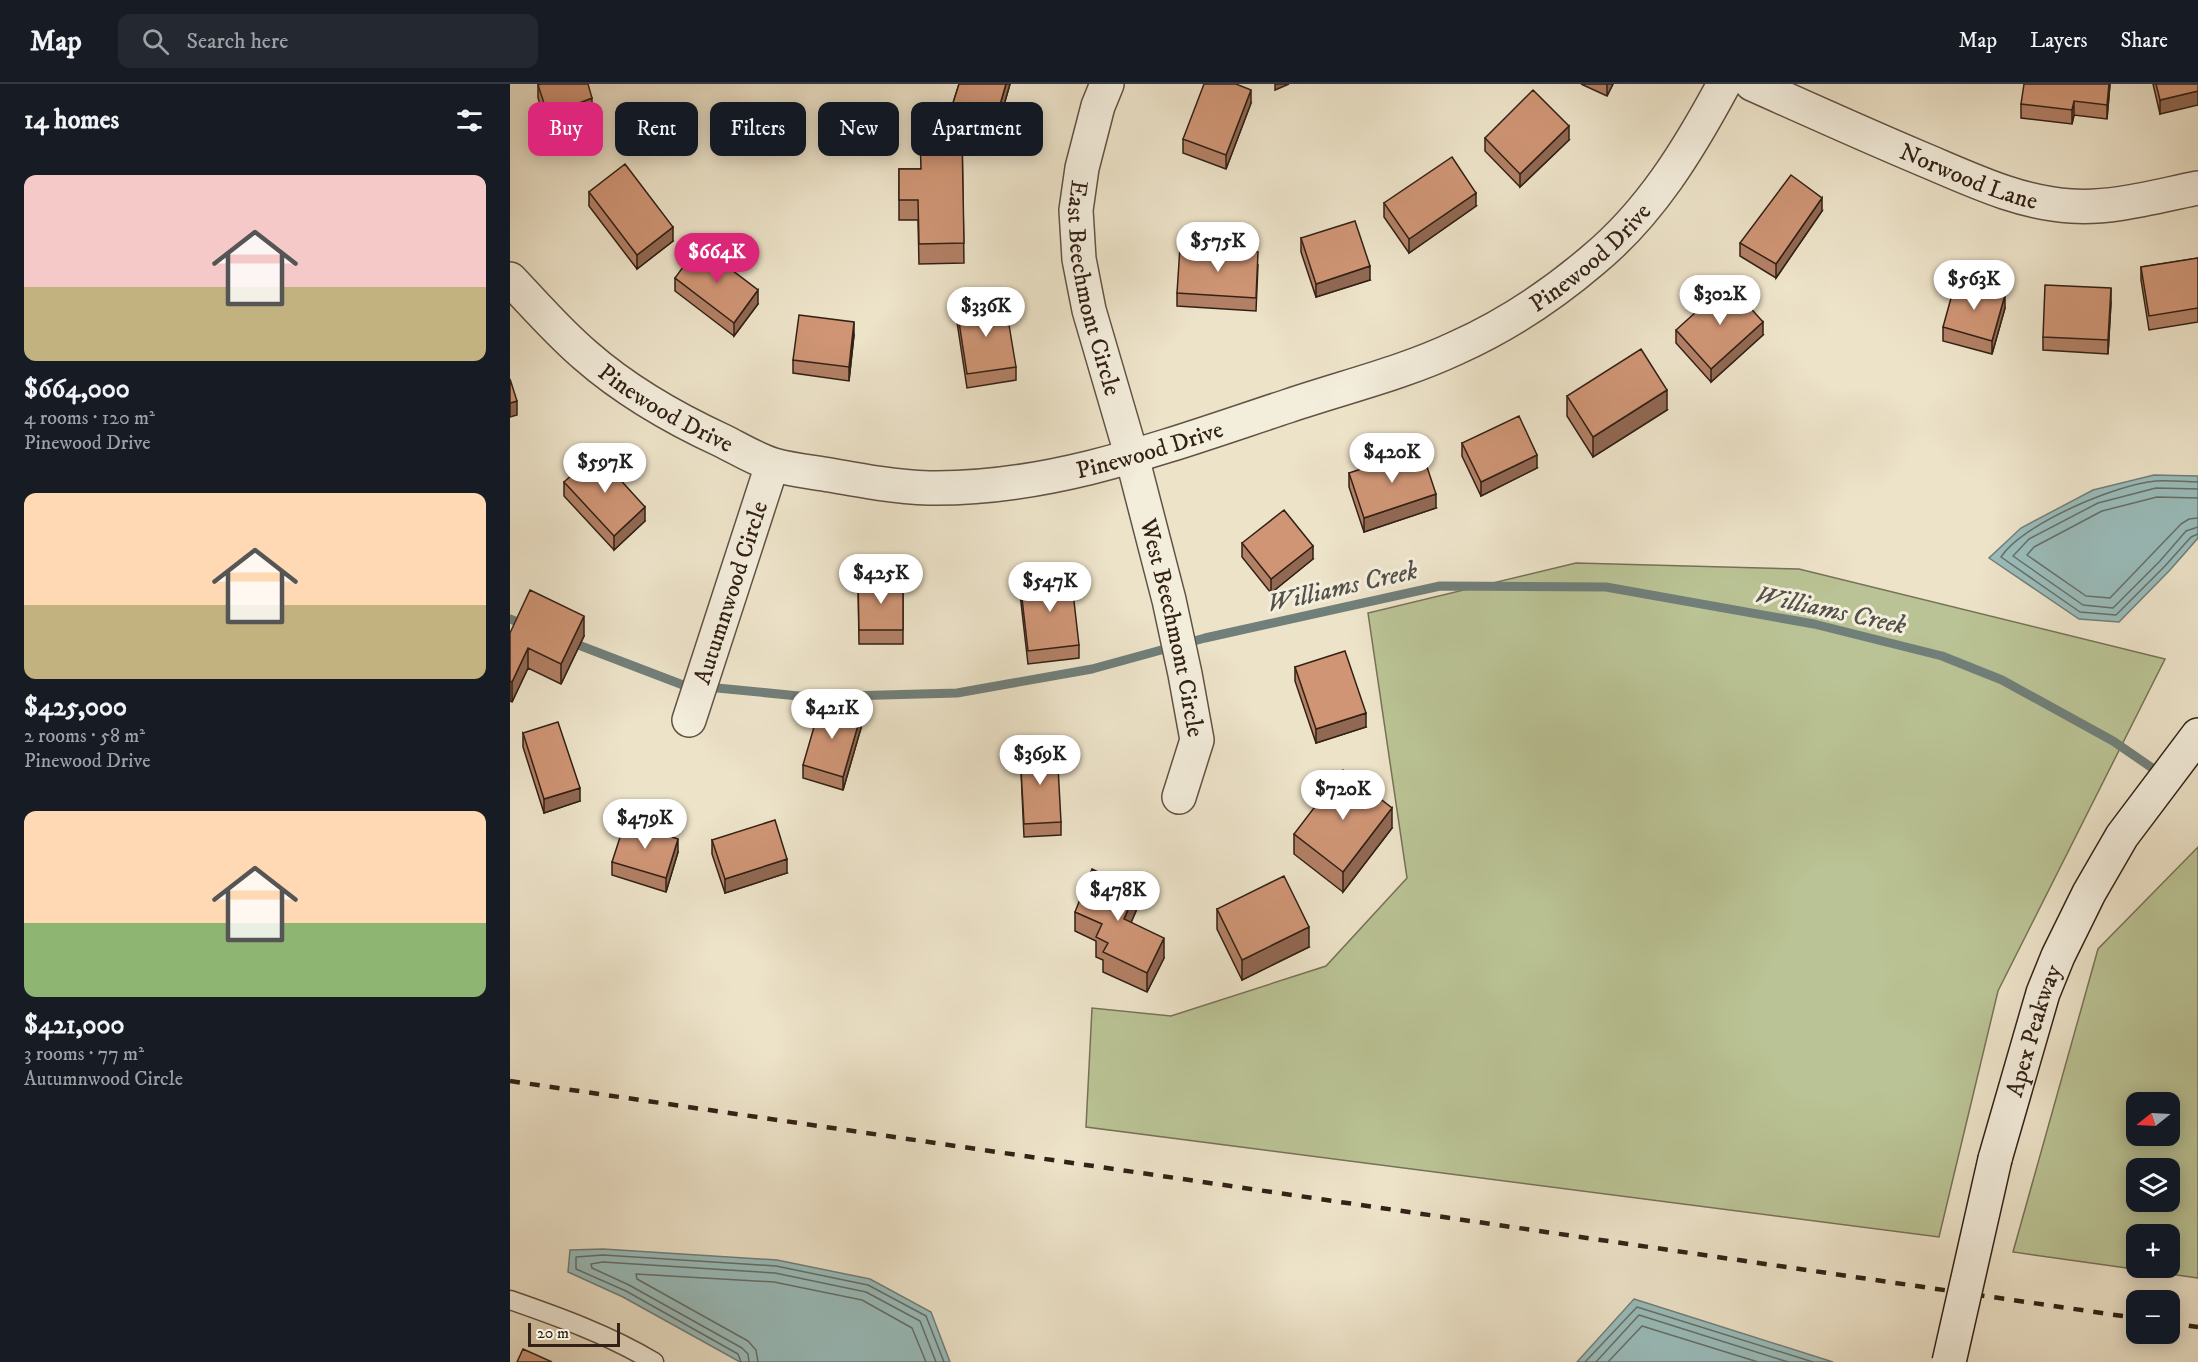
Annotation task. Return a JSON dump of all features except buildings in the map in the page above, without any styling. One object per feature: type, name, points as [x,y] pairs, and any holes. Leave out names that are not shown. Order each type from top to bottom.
[{"type":"street","name":"East Beechmont Circle","points":[[1107,84],[1098,106],[1082,168],[1076,210],[1079,259],[1089,310],[1132,457]]},
{"type":"street","name":"Pinewood Drive","points":[[510,279],[576,347],[615,380],[700,431],[772,465],[877,484],[929,488],[1035,480],[1132,457],[1406,367],[1456,349],[1505,323],[1549,295],[1596,258],[1636,219],[1695,138],[1724,84]]},
{"type":"street","name":"Norwood Lane","points":[[1752,84],[1956,173],[2001,191],[2037,201],[2072,207],[2099,205],[2198,188]]},
{"type":"street","name":"West Beechmont Circle","points":[[1132,457],[1169,600],[1197,740],[1179,797]]},
{"type":"street","name":"Autumnwood Circle","points":[[689,720],[772,465]]},
{"type":"street","name":"Apex Peakway","points":[[1949,1362],[1995,1159],[2043,993],[2058,956],[2089,893],[2122,836],[2198,735]]},
{"type":"lane","points":[[510,1299],[628,1346],[654,1362]]},
{"type":"green space","points":[[1576,563],[1799,569],[2165,659],[1998,991],[1939,1237],[1086,1127],[1092,1008],[1171,1016],[1326,966],[1407,878],[1368,613]]},
{"type":"green space","points":[[2198,847],[2198,1278],[2180,1275],[2180,1224],[2126,1224],[2126,1268],[2013,1252],[2098,949]]},
{"type":"water","points":[[2154,475],[2198,476],[2198,538],[2119,622],[2079,619],[1989,558],[2021,528],[2093,490]]},
{"type":"water","points":[[603,1249],[777,1260],[870,1279],[931,1312],[950,1362],[740,1362],[623,1297],[568,1272],[570,1250]]},
{"type":"water","points":[[1634,1299],[1833,1362],[1577,1362]]},
{"type":"waterway","name":"Williams Creek","points":[[707,687],[809,697],[957,693],[1092,669],[1205,638],[1440,586],[1606,587],[1814,624],[1942,656],[2002,680],[2113,741],[2161,774]]},
{"type":"waterway","name":"Williams Creek","points":[[510,619],[527,626]]},
{"type":"waterway","name":"Williams Creek","points":[[568,641],[683,685],[693,686]]},
{"type":"railway","points":[[510,1081],[2126,1317]]},
{"type":"railway","points":[[2180,1325],[2198,1327]]}]
